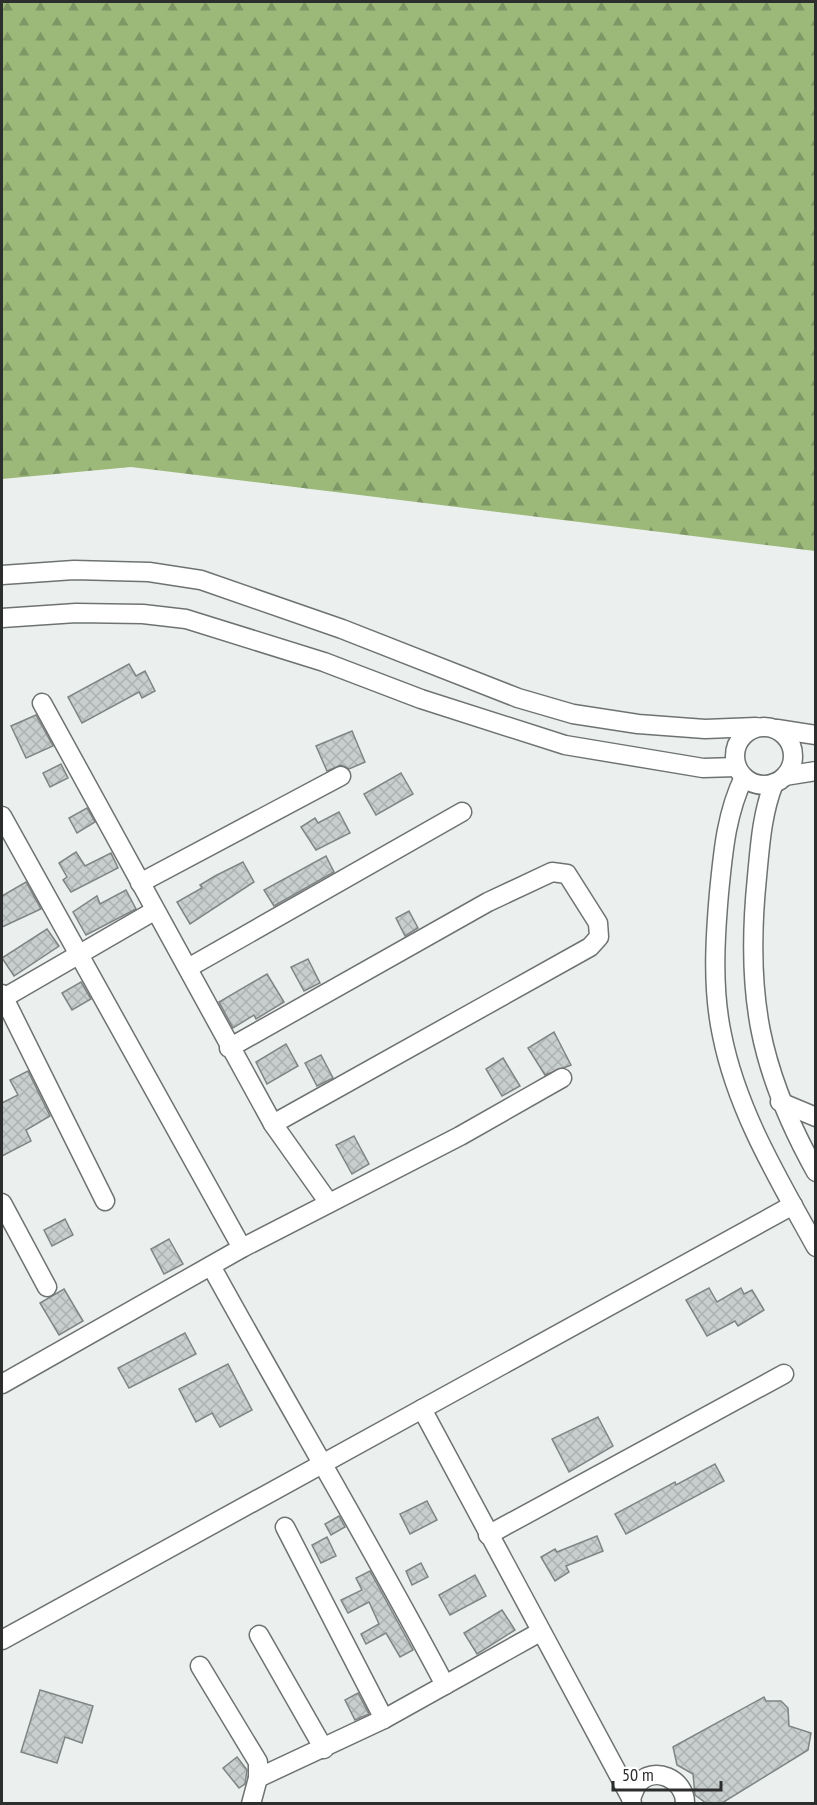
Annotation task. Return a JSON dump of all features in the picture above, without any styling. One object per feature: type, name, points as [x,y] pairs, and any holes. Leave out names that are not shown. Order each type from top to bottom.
[{"type":"street","points":[[2,576],[74,570],[149,572],[201,580],[342,629],[518,698],[573,714],[638,724],[694,728],[756,727],[816,735]]},
{"type":"street","points":[[2,618],[76,613],[186,619],[324,662],[421,699],[565,745],[740,772],[756,784],[816,771]]},
{"type":"street","points":[[42,703],[154,911],[188,968],[273,1124],[330,1203]]},
{"type":"street","points":[[756,727],[745,733],[738,741],[734,754],[740,772],[724,843],[717,923],[716,972],[721,1034],[738,1090],[765,1155],[815,1248]]},
{"type":"street","points":[[777,729],[787,737],[793,751],[792,765],[779,780],[763,823],[752,922],[752,970],[760,1037],[780,1102],[816,1172]]},
{"type":"street","points":[[140,883],[341,776]]},
{"type":"street","points":[[188,968],[462,812]]},
{"type":"street","points":[[2,816],[77,955],[242,1248]]},
{"type":"street","points":[[229,1047],[488,902],[552,872],[567,874],[598,923],[599,937],[590,947],[273,1124]]},
{"type":"street","points":[[105,1201],[2,997],[154,911]]},
{"type":"street","points":[[2,1384],[242,1248],[460,1136],[562,1078]]},
{"type":"street","points":[[780,1102],[816,1117]]},
{"type":"street","points":[[2,1203],[46,1287]]},
{"type":"street","points":[[2,1640],[793,1205]]},
{"type":"street","points":[[210,1266],[321,1465],[382,1566],[445,1685]]},
{"type":"street","points":[[488,1535],[784,1374]]},
{"type":"street","points":[[422,1409],[632,1801]]},
{"type":"street","points":[[285,1527],[384,1719]]},
{"type":"street","points":[[258,1778],[384,1719],[540,1632]]},
{"type":"street","points":[[259,1635],[324,1749]]},
{"type":"street","points":[[200,1666],[258,1762],[258,1778],[251,1803]]},
{"type":"street","points":[[632,1801],[638,1784],[651,1775],[668,1776],[680,1785],[685,1803]]},
{"type":"green space","points":[[2,2],[815,2],[815,551],[131,467],[2,479]]},
{"type":"building","points":[[129,664],[136,676],[145,671],[155,691],[142,698],[139,692],[82,723],[68,697]]},
{"type":"building","points":[[36,715],[53,746],[26,758],[11,726]]},
{"type":"building","points":[[352,731],[365,762],[349,769],[341,765],[327,771],[316,746]]},
{"type":"building","points":[[61,764],[68,778],[50,787],[43,773]]},
{"type":"building","points":[[401,773],[413,794],[376,815],[364,794]]},
{"type":"building","points":[[87,808],[95,822],[77,833],[69,818]]},
{"type":"building","points":[[339,812],[350,833],[316,850],[301,827],[315,818],[318,823]]},
{"type":"building","points":[[76,852],[85,866],[111,853],[118,868],[71,892],[63,880],[67,877],[59,863]]},
{"type":"building","points":[[326,856],[334,872],[274,906],[264,890]]},
{"type":"building","points":[[243,862],[254,882],[190,924],[177,902],[202,888],[200,885]]},
{"type":"building","points":[[26,882],[41,909],[2,927],[2,896]]},
{"type":"building","points":[[126,890],[136,909],[86,935],[73,912],[97,896],[100,904]]},
{"type":"building","points":[[409,911],[418,928],[405,936],[396,918]]},
{"type":"building","points":[[47,929],[59,946],[14,976],[2,958]]},
{"type":"building","points":[[308,959],[320,983],[304,991],[291,967]]},
{"type":"building","points":[[267,974],[284,1002],[256,1019],[254,1015],[233,1028],[219,1002]]},
{"type":"building","points":[[81,982],[91,999],[72,1010],[62,993]]},
{"type":"building","points":[[554,1032],[571,1065],[545,1075],[528,1048]]},
{"type":"building","points":[[286,1044],[298,1066],[267,1084],[256,1062]]},
{"type":"building","points":[[321,1055],[333,1078],[317,1086],[305,1063]]},
{"type":"building","points":[[503,1058],[520,1086],[502,1096],[486,1069]]},
{"type":"building","points":[[28,1071],[50,1116],[26,1130],[31,1141],[2,1156],[2,1103],[18,1095],[10,1080]]},
{"type":"building","points":[[354,1136],[369,1164],[352,1174],[336,1145]]},
{"type":"building","points":[[65,1219],[73,1235],[52,1246],[44,1230]]},
{"type":"building","points":[[169,1239],[183,1264],[164,1274],[151,1249]]},
{"type":"building","points":[[709,1288],[717,1302],[741,1288],[744,1294],[752,1290],[764,1310],[738,1326],[735,1321],[707,1336],[686,1300]]},
{"type":"building","points":[[64,1289],[83,1321],[59,1335],[40,1303]]},
{"type":"building","points":[[185,1333],[196,1354],[129,1388],[118,1368]]},
{"type":"building","points":[[228,1364],[252,1410],[220,1427],[212,1413],[196,1422],[179,1389]]},
{"type":"building","points":[[598,1417],[613,1446],[569,1472],[552,1439]]},
{"type":"building","points":[[715,1464],[724,1481],[626,1534],[615,1514]]},
{"type":"building","points":[[427,1501],[437,1520],[410,1534],[400,1514]]},
{"type":"building","points":[[339,1516],[345,1527],[331,1535],[325,1524]]},
{"type":"building","points":[[597,1536],[603,1551],[566,1566],[569,1572],[555,1581],[541,1557],[555,1549],[557,1552]]},
{"type":"building","points":[[327,1537],[336,1556],[321,1563],[312,1545]]},
{"type":"building","points":[[421,1563],[428,1577],[412,1585],[406,1571]]},
{"type":"building","points":[[370,1571],[413,1650],[400,1657],[386,1633],[366,1644],[361,1634],[379,1624],[369,1602],[348,1613],[341,1600],[362,1590],[356,1578]]},
{"type":"building","points":[[475,1575],[486,1596],[450,1615],[439,1595]]},
{"type":"building","points":[[502,1610],[515,1630],[477,1654],[464,1633]]},
{"type":"building","points":[[40,1690],[93,1706],[82,1743],[65,1737],[57,1763],[21,1752]]},
{"type":"building","points":[[358,1693],[369,1714],[355,1720],[345,1700]]},
{"type":"building","points":[[764,1697],[766,1701],[781,1701],[788,1708],[789,1726],[811,1733],[808,1750],[722,1803],[706,1803],[695,1795],[693,1774],[677,1765],[673,1747]]},
{"type":"building","points":[[237,1757],[247,1770],[245,1784],[239,1788],[223,1768]]}]
